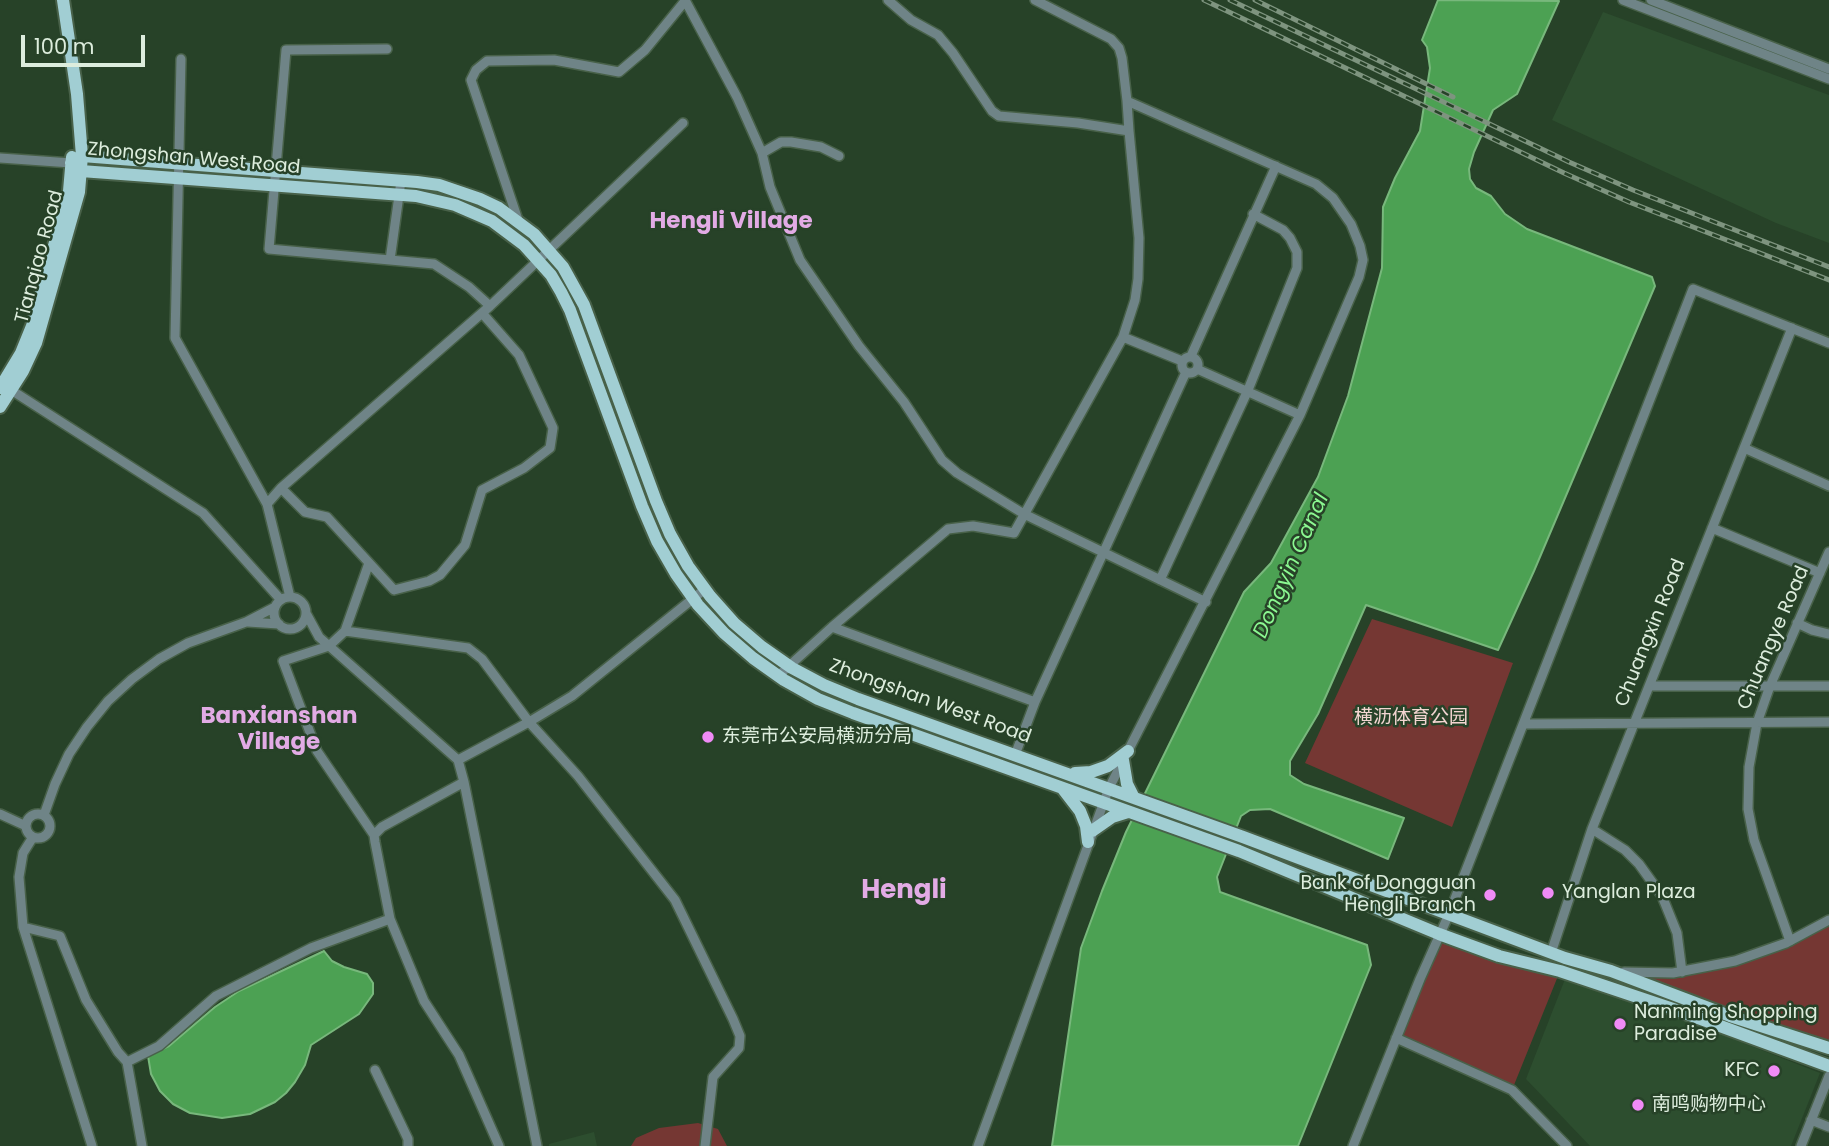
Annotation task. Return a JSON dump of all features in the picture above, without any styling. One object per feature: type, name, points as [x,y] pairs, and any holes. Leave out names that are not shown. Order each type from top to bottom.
[{"type":"main road","name":"Tianqiao Road","points":[[0,407],[4,388],[32,326],[78,163],[78,108],[63,0]]},
{"type":"main road","name":"Zhongshan West Road","points":[[78,163],[179,163],[401,181],[439,185],[480,198],[518,220],[550,250],[569,276],[584,304],[666,523],[688,566],[734,623],[789,666],[858,699],[1243,836],[1551,953],[1611,971],[1730,1016],[1829,1048]]},
{"type":"main road","name":"Zhongshan West Road","points":[[78,163],[178,178],[399,195],[436,200],[474,212],[509,232],[551,275],[570,310],[657,541],[693,598],[724,633],[753,659],[778,676],[818,699],[853,713],[1239,851],[1439,934],[1499,956],[1560,971],[1682,1012],[1829,1066]]},
{"type":"main road","points":[[1065,773],[1083,773],[1099,769],[1126,756],[1127,784],[1133,798]]},
{"type":"main road","points":[[1060,786],[1080,811],[1090,837],[1112,817],[1128,812]]},
{"type":"street","points":[[518,220],[471,80],[476,70],[487,61],[554,60],[619,72],[645,50],[685,0],[737,97],[762,153],[770,187],[800,260],[859,345],[904,402],[933,448],[957,473],[1024,514],[1206,602]]},
{"type":"street","points":[[888,0],[911,20],[938,35],[992,111],[999,116],[1078,123],[1129,131]]},
{"type":"street","points":[[778,676],[948,529],[973,527],[1014,533],[1123,337],[1135,300],[1139,257],[1122,58],[1119,48],[1111,39],[1035,0]]},
{"type":"street","points":[[1623,0],[1829,79]]},
{"type":"street","points":[[1651,0],[1829,69]]},
{"type":"street","points":[[281,488],[305,512],[327,517],[394,590],[429,581],[440,575],[465,545],[482,490],[524,468],[550,448],[553,428],[519,355],[468,287],[434,264],[269,249],[286,50],[387,49]]},
{"type":"street","points":[[181,59],[175,338],[267,504],[282,601],[274,616],[279,624],[287,629],[296,628],[319,637]]},
{"type":"street","points":[[978,1146],[1109,788],[1300,415],[1359,277],[1363,260],[1351,224],[1333,198],[1316,184],[1127,101]]},
{"type":"street","points":[[267,504],[281,488],[486,309],[683,123]]},
{"type":"street","points":[[762,153],[776,144],[792,142],[821,147],[839,156]]},
{"type":"street","points":[[0,158],[78,163]]},
{"type":"street","points":[[1198,369],[1192,373],[1186,372],[1182,367],[1276,166]]},
{"type":"street","points":[[390,260],[401,181]]},
{"type":"street","points":[[1160,580],[1248,390],[1295,273],[1298,258],[1287,233],[1253,214]]},
{"type":"street","points":[[1353,1146],[1449,915],[1693,289],[1829,343]]},
{"type":"street","name":"Chuangxin Road","points":[[1551,953],[1591,829],[1792,328]]},
{"type":"street","points":[[1123,337],[1187,359],[1196,359],[1198,369]]},
{"type":"street","points":[[1198,369],[1300,415]]},
{"type":"street","points":[[1015,755],[1035,702],[1186,372]]},
{"type":"street","points":[[4,388],[203,513],[282,601]]},
{"type":"street","points":[[1744,448],[1829,486]]},
{"type":"street","points":[[1712,528],[1820,573]]},
{"type":"street","name":"Chuangye Road","points":[[1790,941],[1758,856],[1750,825],[1748,780],[1757,723],[1770,686],[1829,552]]},
{"type":"street","points":[[369,563],[345,631],[329,646],[283,661],[317,751],[374,835],[390,919],[424,1001],[459,1055],[499,1146]]},
{"type":"street","points":[[458,760],[572,696],[705,589]]},
{"type":"street","points":[[44,815],[69,754],[108,701],[132,679],[159,659],[188,643],[246,622],[282,601],[302,602],[319,637],[458,760],[537,1146]]},
{"type":"street","points":[[296,628],[303,623],[307,615]]},
{"type":"street","points":[[246,622],[279,624]]},
{"type":"street","points":[[1797,623],[1829,634]]},
{"type":"street","points":[[832,627],[1035,702]]},
{"type":"street","points":[[345,631],[458,645],[468,648],[482,659],[529,722],[578,776],[676,900],[740,1036],[739,1048],[713,1077],[705,1146]]},
{"type":"street","points":[[1649,686],[1829,686]]},
{"type":"street","points":[[1524,724],[1829,722]]},
{"type":"street","points":[[374,835],[391,821],[464,782]]},
{"type":"street","points":[[0,814],[26,826],[29,835],[41,838],[48,833],[50,825],[44,815]]},
{"type":"street","points":[[26,826],[32,816],[44,815]]},
{"type":"street","points":[[1591,829],[1625,850],[1657,888],[1671,914],[1677,933],[1682,972]]},
{"type":"street","points":[[33,837],[23,853],[19,877],[23,927],[92,1146]]},
{"type":"street","points":[[127,1062],[159,1046],[216,996],[311,948],[390,919]]},
{"type":"street","points":[[1611,971],[1643,974],[1682,972],[1735,961],[1790,941],[1829,920]]},
{"type":"street","points":[[23,927],[60,936],[86,1000],[127,1062],[142,1146]]},
{"type":"street","points":[[1396,1038],[1512,1090],[1567,1146]]},
{"type":"street","points":[[376,1070],[408,1139],[408,1146]]},
{"type":"street","points":[[1801,1146],[1829,1076]]},
{"type":"street","points":[[1811,1120],[1829,1127]]},
{"type":"shaded area","points":[[1603,12],[1829,95],[1829,243],[1776,223],[1552,120]]},
{"type":"shaded area","name":"Nanming Shopping Paradise","points":[[1567,974],[1820,1073],[1791,1146],[1590,1146],[1526,1079]]},
{"type":"shaded area","points":[[594,1132],[597,1146],[549,1146],[549,1144]]},
{"type":"green space","name":"横沥体育公园","points":[[1372,619],[1513,663],[1452,827],[1305,763]]},
{"type":"green space","points":[[1829,920],[1829,1048],[1611,971],[1648,974],[1744,958]]},
{"type":"green space","points":[[1439,934],[1560,971],[1512,1090],[1396,1038]]},
{"type":"green space","points":[[698,1123],[718,1129],[727,1146],[631,1146],[636,1138],[659,1128]]},
{"type":"water","name":"Dongyin Canal","points":[[1438,0],[1559,1],[1517,94],[1493,110],[1474,152],[1469,169],[1470,179],[1476,188],[1491,196],[1505,214],[1527,229],[1652,277],[1655,286],[1498,650],[1366,605],[1318,714],[1290,761],[1290,775],[1304,784],[1404,818],[1388,859],[1270,809],[1250,810],[1241,816],[1217,877],[1220,892],[1367,945],[1371,965],[1298,1146],[1052,1146],[1081,948],[1102,891],[1126,832],[1244,592],[1271,563],[1318,477],[1348,396],[1382,268],[1383,207],[1420,131],[1430,68],[1427,47],[1422,40]]},
{"type":"water","points":[[324,951],[332,961],[367,974],[373,983],[373,994],[359,1014],[311,1045],[305,1065],[286,1093],[275,1102],[250,1114],[222,1118],[190,1113],[173,1104],[160,1091],[151,1074],[148,1056],[169,1046],[215,1007],[239,991]]},
{"type":"railway","points":[[1204,0],[1564,173],[1629,202],[1829,280]]},
{"type":"railway","points":[[1230,0],[1569,162],[1829,267]]},
{"type":"railway","points":[[1255,0],[1453,97]]},
{"type":"place","name":"东莞市公安局横沥分局","points":[[708,737]]},
{"type":"place","name":"Yanglan Plaza","points":[[1548,893]]},
{"type":"place","name":"Bank of Dongguan Hengli Branch","points":[[1490,895]]},
{"type":"place","name":"Nanming Shopping Paradise","points":[[1620,1024]]},
{"type":"place","name":"KFC","points":[[1774,1071]]},
{"type":"place","name":"南鸣购物中心","points":[[1638,1105]]},
{"type":"district","name":"Hengli Village","points":[[731,222]]},
{"type":"district","name":"Banxianshan Village","points":[[279,730]]},
{"type":"district","name":"Hengli","points":[[904,891]]}]
